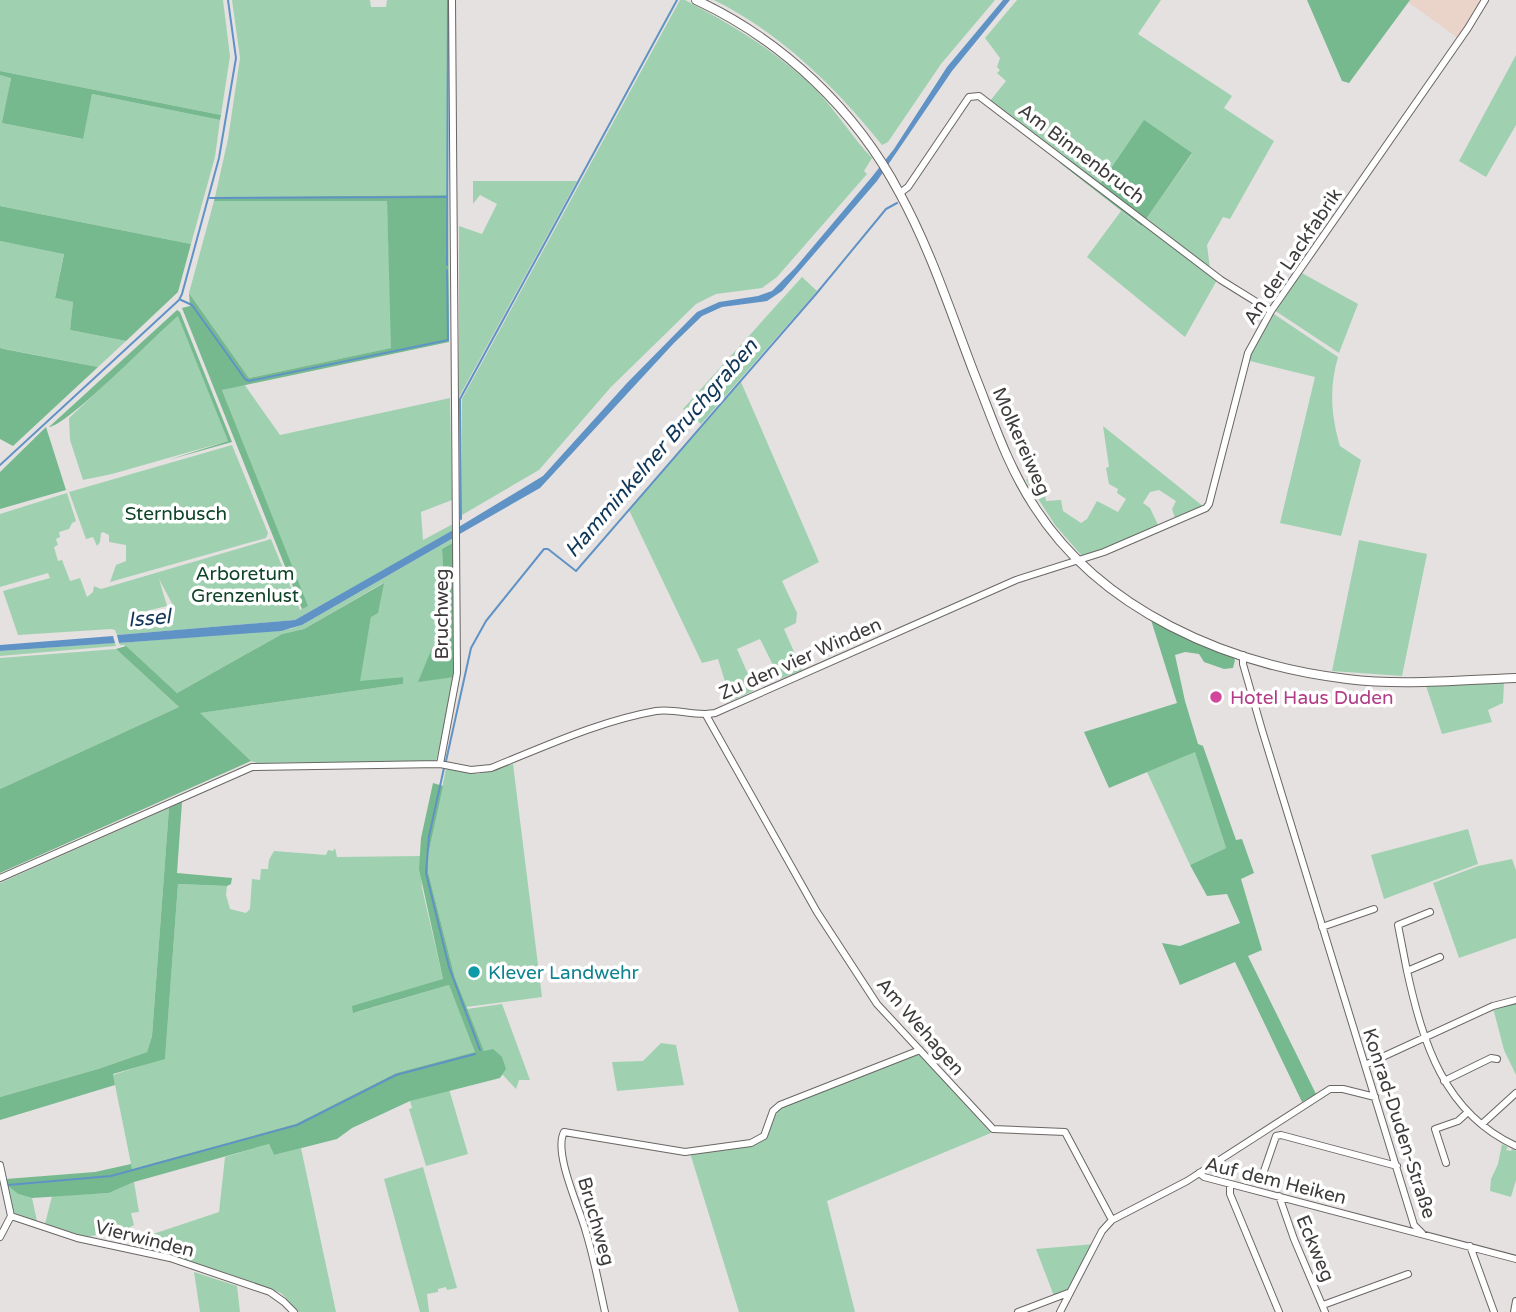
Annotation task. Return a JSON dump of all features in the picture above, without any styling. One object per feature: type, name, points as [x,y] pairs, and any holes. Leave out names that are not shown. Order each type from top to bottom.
[{"type":"main road","name":"Molkereiweg","points":[[696,0],[747,28],[798,67],[841,109],[880,160],[917,228],[1013,468],[1035,508],[1079,561],[1113,591],[1161,621],[1199,639],[1243,655],[1319,675],[1374,682],[1516,678]]},
{"type":"street","name":"Bruchweg","points":[[440,764],[457,673],[452,0]]},
{"type":"street","name":"An der Lackfabrik","points":[[1079,561],[1206,508],[1209,504],[1244,362],[1271,311],[1485,0]]},
{"type":"street","name":"Am Binnenbruch","points":[[900,193],[908,187],[969,97],[979,96],[1221,280],[1271,311]]},
{"type":"street","name":"Zu den vier Winden","points":[[440,764],[471,770],[491,768],[586,730],[657,711],[706,715],[715,713],[1016,580],[1079,561]]},
{"type":"street","name":"Konrad-Duden-Straße","points":[[1243,655],[1245,673],[1414,1225],[1422,1233],[1516,1259]]},
{"type":"street","name":"Am Wehagen","points":[[706,715],[824,924],[877,1004],[993,1129],[1065,1132],[1112,1220]]},
{"type":"street","points":[[0,878],[253,766],[440,764]]},
{"type":"street","points":[[1322,927],[1374,909]]},
{"type":"street","points":[[1430,912],[1398,925],[1407,971],[1433,1062],[1456,1100],[1490,1131],[1516,1146]]},
{"type":"street","points":[[1407,971],[1440,957]]},
{"type":"street","points":[[1365,1065],[1493,1006],[1516,1000]]},
{"type":"street","name":"Bruchweg","points":[[605,1312],[586,1231],[564,1163],[561,1138],[564,1132],[685,1152],[751,1143],[764,1136],[773,1111],[780,1105],[920,1050]]},
{"type":"street","points":[[1444,1081],[1492,1058],[1497,1059]]},
{"type":"street","points":[[1199,1173],[1330,1088],[1375,1097]]},
{"type":"street","points":[[1482,1124],[1516,1093]]},
{"type":"street","points":[[1446,1163],[1435,1129],[1458,1121],[1468,1112]]},
{"type":"street","points":[[1264,1171],[1273,1141],[1276,1136],[1281,1135],[1397,1166]]},
{"type":"street","points":[[0,1165],[11,1216],[0,1237]]},
{"type":"street","name":"Auf dem Heiken","points":[[1060,1312],[1102,1231],[1112,1220],[1199,1173],[1230,1184],[1422,1233]]},
{"type":"street","points":[[1230,1184],[1230,1194],[1279,1312]]},
{"type":"street","name":"Eckweg","points":[[1279,1196],[1324,1309]]},
{"type":"street","name":"Vierwinden","points":[[11,1216],[77,1238],[170,1258],[270,1292],[294,1312]]},
{"type":"street","points":[[1470,1246],[1494,1312]]},
{"type":"street","points":[[1324,1309],[1408,1274]]},
{"type":"street","points":[[1018,1312],[1068,1293]]},
{"type":"street","points":[[1514,1312],[1516,1301]]},
{"type":"shaded area","points":[[1482,0],[1458,38],[1408,2]]},
{"type":"green space","points":[[0,0],[223,0],[230,56],[221,115],[0,71]]},
{"type":"green space","points":[[232,0],[370,0],[371,7],[386,7],[387,0],[447,0],[448,195],[215,197],[228,139],[240,58]]},
{"type":"green space","points":[[680,0],[685,0],[738,30],[802,77],[824,99],[872,158],[864,171],[867,174],[777,277],[762,288],[716,294],[696,304],[611,387],[539,470],[462,515],[462,399]]},
{"type":"green space","points":[[714,0],[995,0],[941,64],[888,142],[882,145],[806,64],[762,29]]},
{"type":"green space","points":[[1017,0],[1161,0],[1138,34],[1232,96],[1224,108],[1274,141],[1230,219],[1223,217],[1207,245],[1210,269],[1146,218],[1192,154],[1101,183],[990,101],[1006,81],[997,73],[1000,70],[997,67],[1000,58],[985,38]]},
{"type":"green space","points":[[1307,0],[1410,0],[1349,83],[1342,81]]},
{"type":"green space","points":[[1516,55],[1516,125],[1486,177],[1459,161]]},
{"type":"green space","points":[[0,71],[221,115],[220,120],[92,94],[83,139],[2,123],[11,78],[0,75]]},
{"type":"green space","points":[[0,75],[11,77],[3,123],[82,139],[92,94],[220,120],[215,157],[191,244],[0,206]]},
{"type":"green space","points":[[1144,120],[1192,153],[1141,226],[1060,163],[1065,156],[1101,183]]},
{"type":"green space","points":[[473,181],[577,181],[459,397],[459,226],[482,234],[497,204],[480,195],[473,204]]},
{"type":"green space","points":[[448,195],[449,342],[222,390],[308,606],[302,609],[182,308],[190,306],[189,293],[249,378],[391,348],[387,201],[214,201],[215,197]]},
{"type":"green space","points":[[387,200],[392,348],[249,378],[189,293],[214,201]]},
{"type":"green space","points":[[0,206],[191,244],[178,292],[126,341],[70,330],[73,302],[55,298],[64,254],[0,241]]},
{"type":"green space","points":[[1121,211],[1140,226],[1143,222],[1217,280],[1185,337],[1087,257]]},
{"type":"green space","points":[[0,241],[64,253],[55,298],[73,302],[70,330],[126,341],[98,367],[0,348]]},
{"type":"green space","points":[[1300,272],[1358,304],[1339,353],[1274,310]]},
{"type":"green space","points":[[802,277],[817,291],[701,424],[683,409]]},
{"type":"green space","points":[[177,310],[232,442],[168,460],[228,441],[178,316],[74,412],[49,427]]},
{"type":"green space","points":[[1274,314],[1338,357],[1332,391],[1337,435],[1340,446],[1361,460],[1341,536],[1280,523],[1315,377],[1246,360]]},
{"type":"green space","points":[[179,315],[228,441],[83,480],[70,440],[69,418]]},
{"type":"green space","points":[[0,348],[98,367],[13,446],[0,439]]},
{"type":"green space","points":[[741,382],[819,562],[782,581],[797,613],[796,623],[784,629],[802,670],[780,679],[760,639],[737,649],[755,690],[731,701],[718,659],[702,663],[629,510]]},
{"type":"green space","name":"Arboretum Grenzenlust","points":[[244,384],[280,435],[450,398],[452,500],[421,512],[423,540],[453,524],[453,531],[295,620],[117,635],[115,630],[111,629],[18,635],[3,591],[50,578],[48,573],[0,587],[0,514],[67,493],[76,521],[69,529],[59,532],[60,537],[56,539],[58,545],[54,547],[58,561],[62,560],[70,581],[80,578],[87,597],[93,592],[94,586],[101,589],[271,539],[300,610],[307,606],[222,390]],"holes":[[[159,579],[175,609],[170,611],[173,625],[137,627],[134,614],[167,606]]]},
{"type":"green space","points":[[1103,426],[1204,507],[1175,518],[1172,509],[1176,501],[1159,490],[1150,492],[1143,503],[1150,508],[1158,525],[1105,550],[1082,556],[1055,525],[1026,480],[1041,469],[1046,501],[1061,500],[1063,511],[1081,523],[1087,519],[1097,501],[1118,512],[1126,499],[1117,493],[1118,489],[1109,484]]},
{"type":"green space","points":[[46,427],[66,490],[0,509],[0,472]]},
{"type":"green space","name":"Sternbusch","points":[[232,445],[268,533],[266,538],[110,582],[116,565],[126,561],[126,545],[109,542],[109,535],[103,532],[97,546],[93,537],[86,539],[69,492]]},
{"type":"green space","points":[[455,537],[454,542],[442,549],[446,631],[431,650],[419,681],[455,677],[436,761],[257,763],[251,761],[199,713],[403,684],[403,677],[359,682],[371,617],[383,583],[304,629],[282,634],[177,693],[119,643],[290,629],[302,625]]},
{"type":"green space","points":[[1359,540],[1427,554],[1402,676],[1332,671]]},
{"type":"green space","points":[[454,542],[455,677],[418,682],[431,650],[446,631],[442,549]]},
{"type":"green space","points":[[384,583],[378,613],[371,617],[360,681],[403,677],[403,684],[200,713],[251,761],[0,873],[0,789],[179,707],[116,649],[126,646],[177,693],[282,634],[304,629]]},
{"type":"green space","points":[[1151,620],[1232,656],[1235,660],[1233,668],[1224,669],[1204,662],[1199,654],[1185,652],[1175,655],[1198,744],[1203,746],[1236,840],[1242,839],[1254,873],[1241,879],[1262,950],[1248,956],[1316,1094],[1302,1102],[1235,962],[1180,985],[1162,943],[1180,946],[1240,923],[1227,894],[1207,896],[1190,865],[1226,848],[1195,752],[1109,788],[1084,732],[1177,703]]},
{"type":"green space","points":[[115,643],[116,646],[0,656],[0,651]]},
{"type":"green space","points":[[116,649],[179,707],[0,789],[0,658]]},
{"type":"green space","points":[[1504,683],[1503,703],[1488,710],[1492,722],[1442,734],[1426,686]]},
{"type":"green space","points":[[1195,751],[1226,848],[1190,865],[1147,772]]},
{"type":"green space","points":[[513,764],[542,997],[466,1007],[455,978],[428,872],[428,855],[446,769],[478,774]]},
{"type":"green space","points":[[433,783],[443,786],[428,855],[428,872],[455,978],[484,1051],[493,1049],[502,1057],[506,1069],[500,1078],[410,1101],[352,1128],[337,1139],[274,1155],[269,1144],[134,1182],[109,1193],[32,1198],[18,1194],[8,1186],[6,1179],[95,1172],[131,1164],[132,1169],[296,1124],[396,1073],[475,1052],[449,985],[353,1013],[352,1006],[443,979],[419,869],[421,838]]},
{"type":"green space","points":[[182,802],[177,873],[232,878],[231,884],[227,886],[178,884],[165,1059],[113,1074],[115,1085],[0,1120],[0,1097],[147,1052],[152,1036],[169,808]]},
{"type":"green space","points":[[169,808],[152,1036],[147,1052],[0,1097],[0,883]]},
{"type":"green space","points":[[1468,829],[1478,864],[1384,899],[1371,855]]},
{"type":"green space","points":[[335,848],[337,857],[420,856],[422,888],[443,979],[354,1013],[449,985],[476,1052],[396,1073],[297,1124],[132,1169],[113,1075],[165,1058],[178,884],[227,886],[226,895],[230,909],[246,913],[250,909],[252,879],[260,880],[261,869],[268,869],[274,851],[326,855],[328,850],[333,851]]},
{"type":"green space","points":[[1512,859],[1516,870],[1516,938],[1459,958],[1433,883],[1478,866]]},
{"type":"green space","points":[[1516,1002],[1516,1075],[1504,1050],[1493,1008]]},
{"type":"green space","points":[[502,1004],[530,1080],[519,1080],[516,1089],[502,1074],[506,1069],[484,1051],[467,1009]]},
{"type":"green space","points":[[661,1043],[676,1045],[684,1085],[617,1091],[612,1062],[643,1061]]},
{"type":"green space","points":[[918,1053],[991,1133],[827,1201],[855,1312],[739,1312],[690,1153],[759,1142],[780,1106]]},
{"type":"green space","points":[[449,1089],[468,1154],[426,1166],[409,1109],[412,1108],[410,1101]]},
{"type":"green space","points":[[269,1144],[274,1155],[301,1148],[336,1312],[299,1312],[281,1293],[223,1272],[150,1251],[147,1236],[219,1212],[225,1157]]},
{"type":"green space","points":[[1502,1144],[1508,1147],[1506,1150],[1516,1151],[1516,1180],[1511,1197],[1490,1191]]},
{"type":"green space","points":[[423,1167],[457,1288],[447,1290],[446,1287],[427,1294],[429,1312],[420,1312],[384,1179]]},
{"type":"green space","points":[[134,1182],[139,1212],[131,1213],[134,1225],[125,1230],[112,1230],[108,1220],[101,1222],[100,1216],[97,1217],[96,1235],[87,1237],[45,1224],[52,1196],[109,1193]]},
{"type":"green space","points":[[8,1186],[18,1194],[32,1198],[37,1221],[12,1212]]},
{"type":"green space","points":[[1094,1244],[1068,1290],[1054,1296],[1036,1249]]},
{"type":"green space","points":[[194,1272],[237,1286],[240,1312],[200,1312]]},
{"type":"water","points":[[1003,0],[1010,0],[952,71],[877,181],[782,291],[767,301],[722,307],[702,316],[540,488],[458,535],[457,528],[543,476],[627,383],[697,312],[719,302],[772,291],[795,268],[871,178],[894,149],[947,67]]},
{"type":"water","points":[[455,529],[455,537],[302,625],[281,631],[119,643],[117,635],[295,620]]},
{"type":"water","points":[[113,636],[115,643],[0,651],[0,645]]},
{"type":"waterway","points":[[0,465],[179,300],[182,294],[219,158],[236,58],[228,0]]},
{"type":"waterway","points":[[447,265],[448,0]]},
{"type":"waterway","points":[[461,519],[460,399],[677,0]]},
{"type":"waterway","points":[[210,198],[446,197]]},
{"type":"waterway","name":"Hamminkelner Bruchgraben","points":[[446,761],[471,648],[486,621],[544,549],[548,549],[576,571],[816,294],[886,209],[897,203]]},
{"type":"waterway","points":[[181,300],[192,305],[249,381],[448,340],[447,270]]},
{"type":"waterway","name":"Hamminkelner Bruchgraben","points":[[444,768],[429,836],[426,873],[449,967],[480,1050]]},
{"type":"waterway","name":"Hamminkelner Bruchgraben","points":[[8,1185],[111,1176],[297,1125],[396,1075],[475,1054]]},
{"type":"place","name":"Hotel Haus Duden","points":[[1216,697]]},
{"type":"place","name":"Klever Landwehr","points":[[474,972]]},
{"type":"water label","name":"Issel","points":[[149,618]]}]
